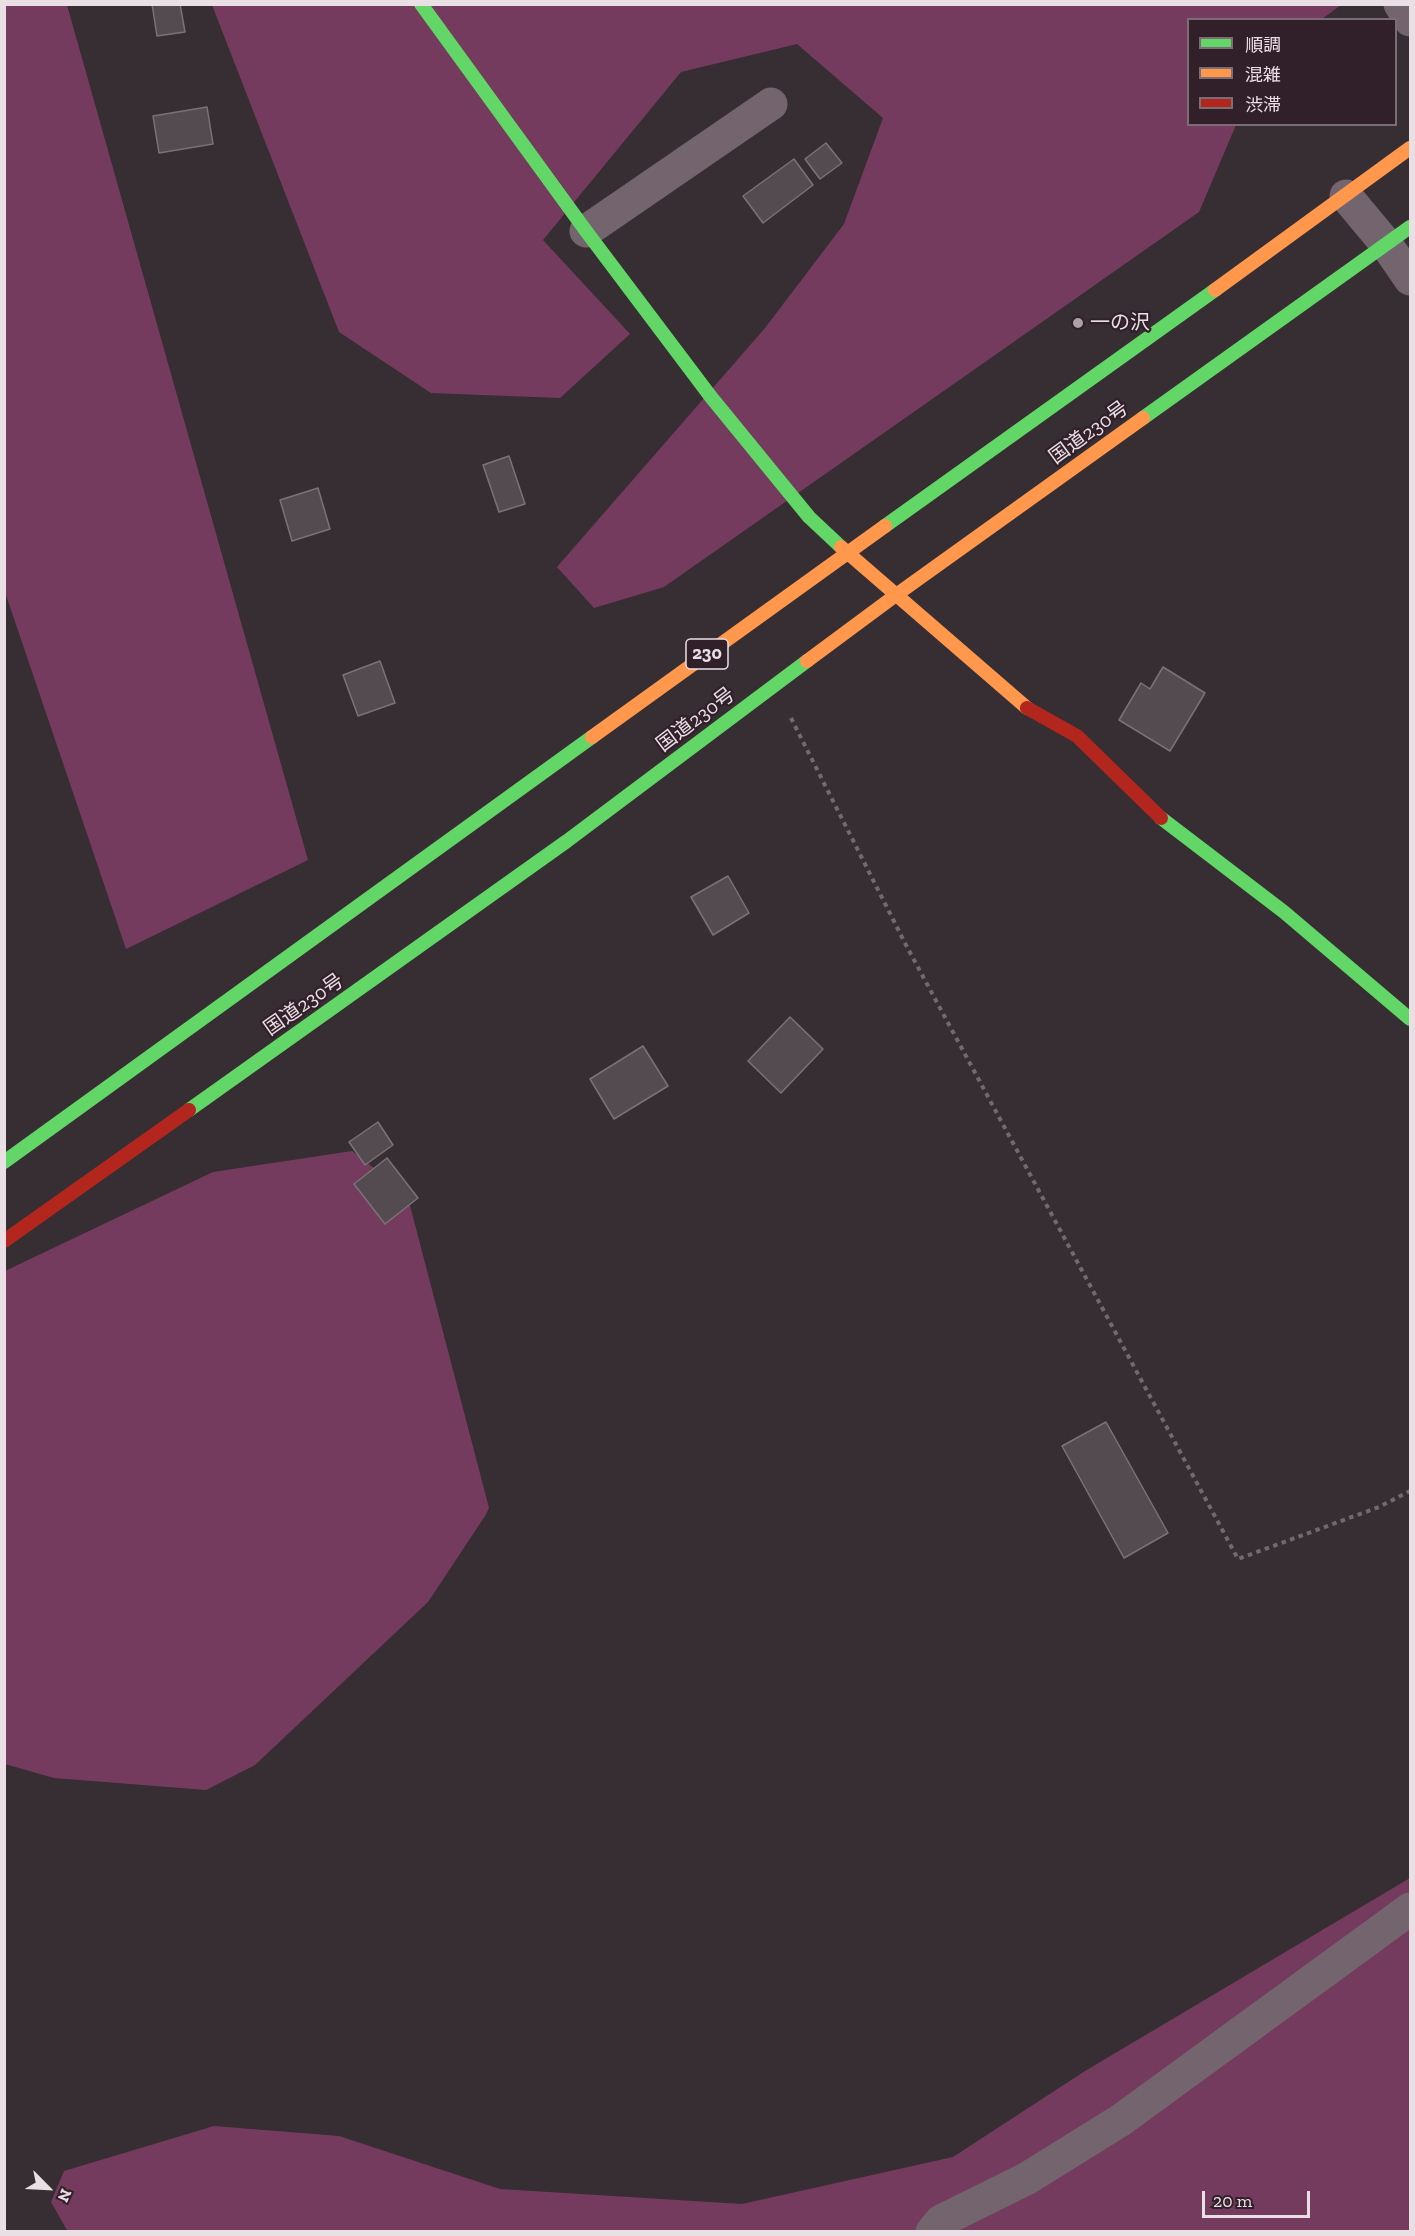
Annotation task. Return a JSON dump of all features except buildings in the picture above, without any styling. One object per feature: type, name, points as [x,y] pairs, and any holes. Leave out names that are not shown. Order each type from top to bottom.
[{"type":"main road","points":[[421,4],[586,231],[711,397],[809,517],[848,554],[1032,712],[1077,736],[1156,814],[1284,912],[1410,1019]]},
{"type":"main road","name":"230","points":[[4,1162],[1410,148]]},
{"type":"main road","name":"国道230号","points":[[4,1241],[567,841],[896,595],[1398,236]]},
{"type":"street","points":[[1400,4],[1410,20]]},
{"type":"street","points":[[586,231],[771,104]]},
{"type":"street","points":[[1346,196],[1398,236],[1410,279]]},
{"type":"street","points":[[932,2232],[941,2222],[1026,2179],[1121,2120],[1410,1909]]},
{"type":"path","points":[[775,685],[907,947],[1238,1559],[1379,1507],[1410,1491]]},
{"type":"shaded area","points":[[4,5],[67,5],[308,860],[126,949],[5,592]]},
{"type":"shaded area","points":[[212,5],[1341,5],[1323,18],[1187,18],[1187,126],[1236,126],[1199,212],[664,587],[594,608],[557,567],[765,328],[844,224],[883,118],[797,44],[681,72],[543,240],[630,334],[560,398],[431,393],[339,332]]},
{"type":"shaded area","points":[[352,1151],[407,1194],[489,1508],[485,1516],[428,1602],[255,1765],[206,1790],[54,1778],[5,1764],[5,1271],[213,1172]]},
{"type":"shaded area","points":[[1410,1878],[1410,2231],[68,2232],[51,2202],[64,2171],[214,2126],[339,2136],[500,2189],[742,2204],[953,2157],[1085,2071]]},
{"type":"traffic: fast","points":[[421,4],[586,231],[711,397],[809,517],[841,547]]},
{"type":"traffic: fast","points":[[1143,418],[1410,227]]},
{"type":"traffic: fast","points":[[885,526],[1215,290]]},
{"type":"traffic: fast","points":[[189,1110],[567,841],[807,661]]},
{"type":"traffic: fast","points":[[4,1162],[592,737]]},
{"type":"traffic: fast","points":[[1161,818],[1284,912],[1410,1019]]},
{"type":"traffic: slow","points":[[1215,290],[1410,148]]},
{"type":"traffic: slow","points":[[807,661],[1143,418]]},
{"type":"traffic: slow","points":[[592,737],[885,526]]},
{"type":"traffic: slow","points":[[841,547],[1027,708]]},
{"type":"traffic: jam","points":[[1027,708],[1077,736],[1161,818]]},
{"type":"traffic: jam","points":[[4,1241],[189,1110]]},
{"type":"place","name":"一の沢","points":[[1078,323]]}]
